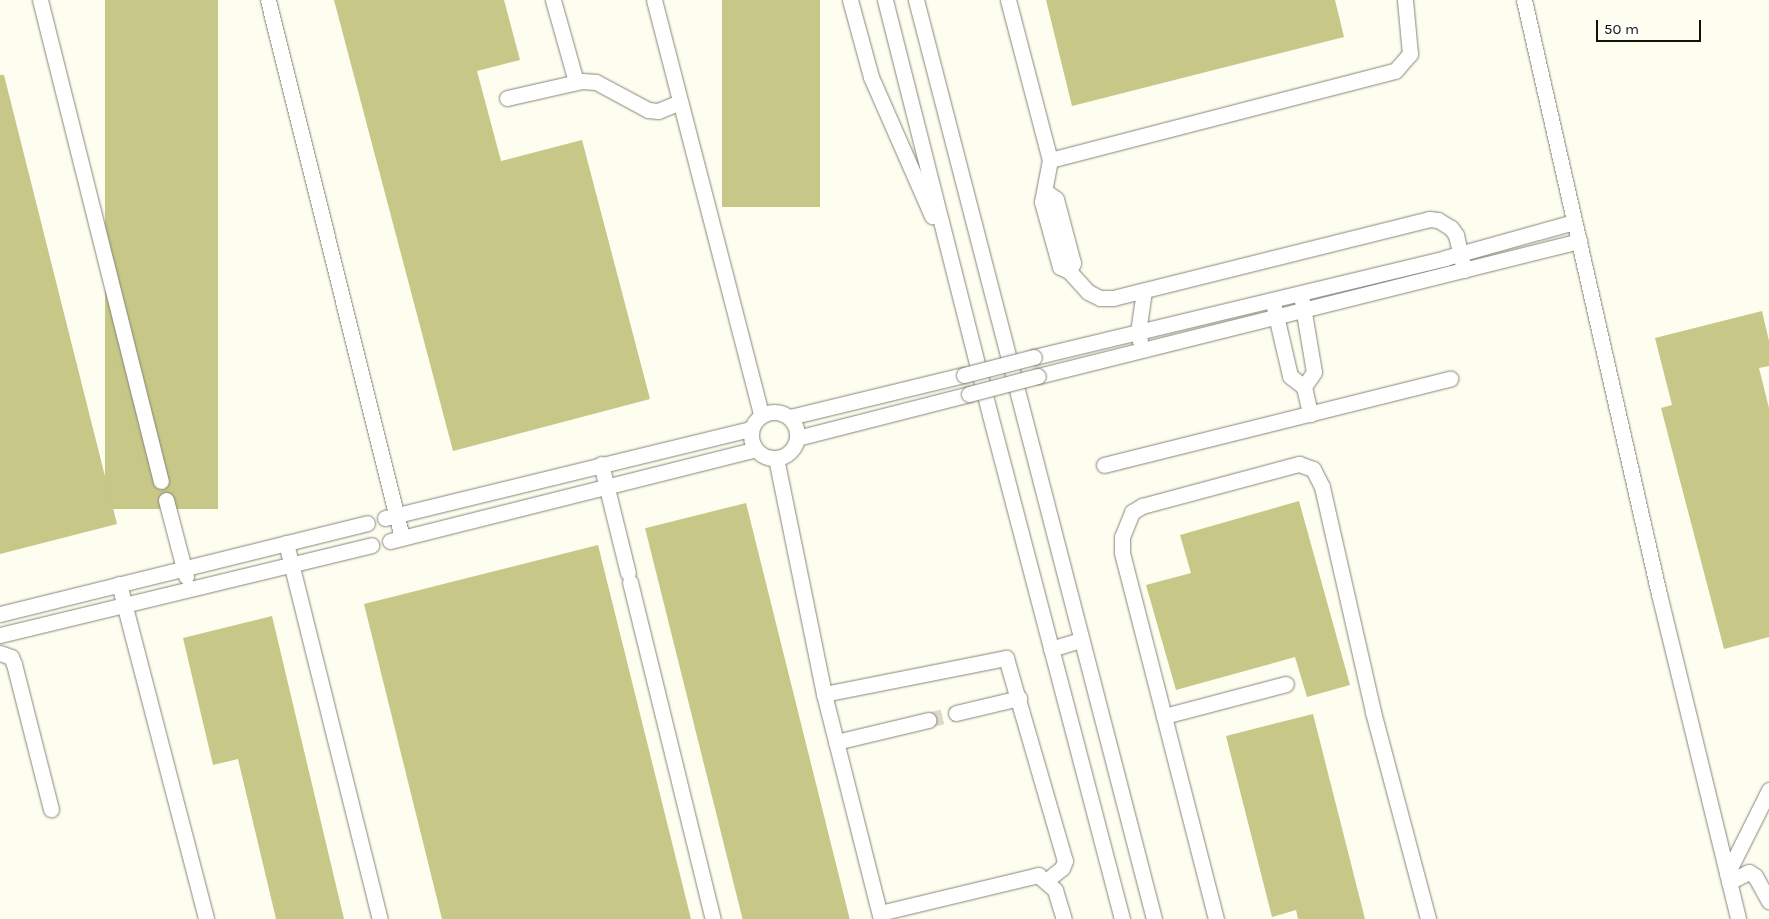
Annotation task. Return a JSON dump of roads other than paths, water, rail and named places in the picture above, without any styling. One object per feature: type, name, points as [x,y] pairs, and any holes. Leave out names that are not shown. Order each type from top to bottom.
[{"type":"street","points":[[40,0],[161,481]]},
{"type":"street","points":[[268,0],[396,539],[755,449]]},
{"type":"street","points":[[554,0],[576,82]]},
{"type":"street","points":[[654,0],[761,415]]},
{"type":"street","points":[[850,0],[878,95],[946,244]]},
{"type":"street","points":[[885,0],[946,244],[1122,919]]},
{"type":"street","points":[[916,0],[1154,919]]},
{"type":"street","points":[[1008,0],[1050,160],[1046,192],[1042,202],[1060,267],[1069,271],[1088,292],[1100,298],[1144,290],[1430,220],[1438,220],[1451,228],[1464,270]]},
{"type":"street","points":[[1050,160],[1395,71],[1410,54],[1405,0]]},
{"type":"street","points":[[1524,0],[1574,222],[1738,919]]},
{"type":"street","points":[[507,98],[576,82],[596,82],[648,110],[658,111],[680,102]]},
{"type":"street","points":[[790,417],[1460,254],[1574,222]]},
{"type":"street","points":[[797,438],[1579,241]]},
{"type":"street","points":[[1142,350],[1138,332],[1144,290]]},
{"type":"street","points":[[1301,293],[1314,372],[1304,387]]},
{"type":"street","points":[[1272,299],[1290,376],[1304,387],[1310,414]]},
{"type":"street","points":[[1104,465],[1450,379]]},
{"type":"street","points":[[390,516],[751,429],[761,415],[776,411],[790,417],[795,423],[797,438],[790,452],[776,458],[761,454],[755,449],[751,429]]},
{"type":"street","points":[[776,458],[824,694],[881,916],[1038,875],[1047,880],[1055,890],[1064,919]]},
{"type":"street","points":[[601,464],[713,919]]},
{"type":"street","points":[[1216,919],[1122,552],[1125,522],[1132,512],[1156,500],[1299,464],[1313,470],[1322,487],[1373,712],[1428,919]]},
{"type":"street","points":[[166,500],[189,590]]},
{"type":"street","points":[[0,614],[367,523]]},
{"type":"street","points":[[286,543],[380,919]]},
{"type":"street","points":[[0,635],[292,566],[371,545]]},
{"type":"street","points":[[119,584],[206,919]]},
{"type":"street","points":[[1051,649],[1081,640]]},
{"type":"street","points":[[0,653],[11,657],[14,664],[52,809]]},
{"type":"street","points":[[824,694],[1001,657],[1008,660],[1065,861],[1062,868],[1047,880]]},
{"type":"street","points":[[1164,716],[1286,684]]},
{"type":"street","points":[[956,713],[1018,698]]},
{"type":"street","points":[[836,742],[928,720]]},
{"type":"street","points":[[1728,878],[1769,790]]},
{"type":"street","points":[[1728,878],[1749,872],[1755,876],[1769,901]]},
{"type":"tunnel","points":[[928,720],[956,713]]}]
